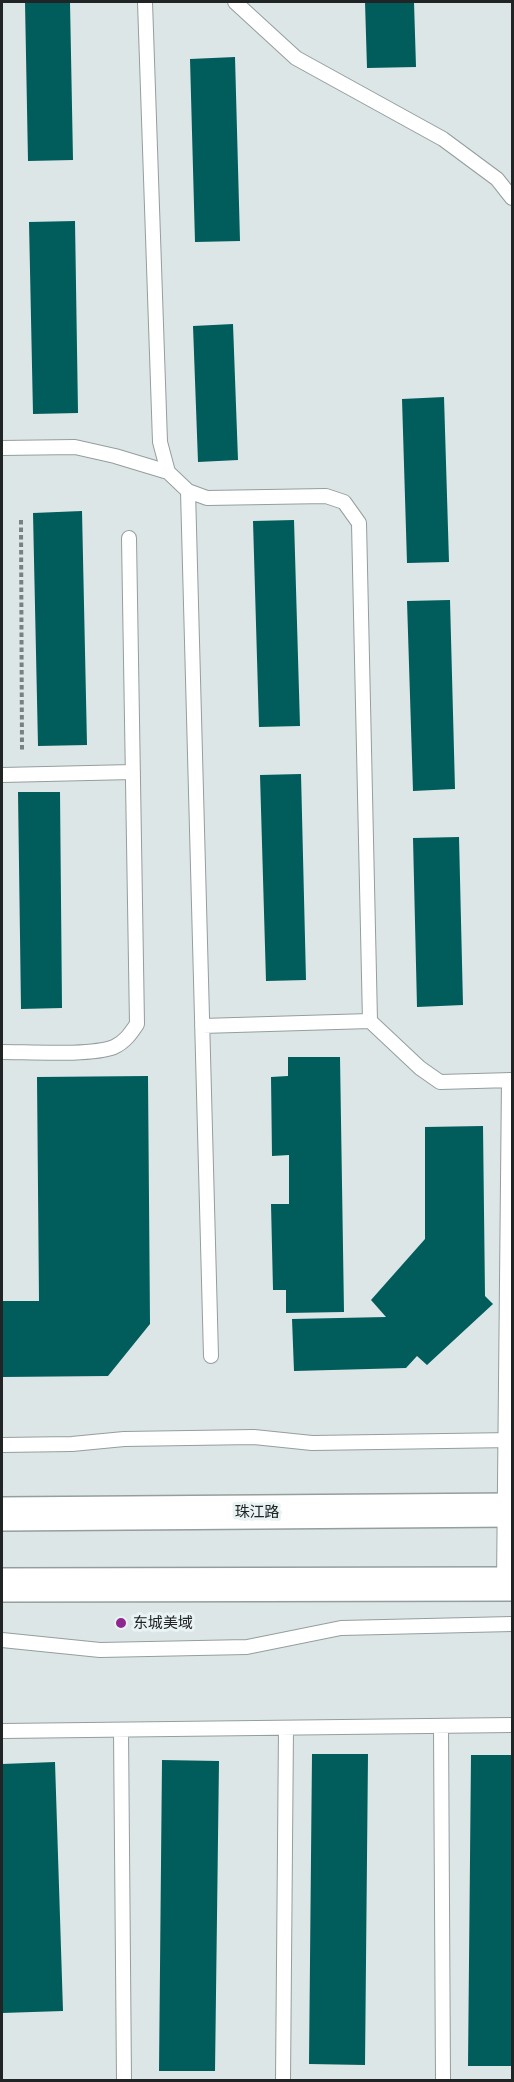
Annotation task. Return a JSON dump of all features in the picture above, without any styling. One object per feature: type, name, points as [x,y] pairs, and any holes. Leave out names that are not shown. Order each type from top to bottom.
[{"type":"street","name":"珠江路","points":[[2,1514],[509,1510]]},
{"type":"street","points":[[2,1585],[508,1584]]},
{"type":"lane","points":[[145,2],[160,442],[168,472]]},
{"type":"lane","points":[[235,2],[296,58],[443,139],[497,179],[513,198]]},
{"type":"lane","points":[[2,448],[75,447],[115,456],[168,472],[188,490],[207,498],[326,496],[344,502],[359,523],[370,1021]]},
{"type":"lane","points":[[188,490],[211,1356]]},
{"type":"lane","points":[[2,1052],[95,1051],[114,1047],[125,1040],[137,1024],[129,538]]},
{"type":"lane","points":[[2,775],[133,772]]},
{"type":"lane","points":[[202,1026],[370,1021],[420,1068],[440,1082],[511,1080],[508,1584]]},
{"type":"lane","points":[[2,1445],[72,1444],[124,1439],[254,1437],[312,1443],[509,1440]]},
{"type":"lane","points":[[2,1640],[100,1650],[247,1647],[342,1628],[513,1624]]},
{"type":"lane","points":[[2,1731],[513,1725]]},
{"type":"lane","points":[[441,1726],[443,2080]]},
{"type":"lane","points":[[283,2080],[286,1728]]},
{"type":"lane","points":[[121,1730],[124,2080]]},
{"type":"path","points":[[21,520],[22,774]]},
{"type":"building","points":[[25,2],[70,2],[73,160],[28,161]]},
{"type":"building","points":[[365,2],[414,2],[416,67],[367,68]]},
{"type":"building","points":[[235,57],[240,241],[195,242],[190,59]]},
{"type":"building","points":[[75,221],[78,413],[33,414],[29,222]]},
{"type":"building","points":[[233,324],[238,460],[198,462],[193,326]]},
{"type":"building","points":[[444,397],[449,562],[407,563],[402,399]]},
{"type":"building","points":[[82,511],[87,745],[38,746],[33,513]]},
{"type":"building","points":[[294,520],[300,726],[259,727],[253,521]]},
{"type":"building","points":[[450,600],[455,789],[413,791],[407,601]]},
{"type":"building","points":[[301,774],[306,980],[266,981],[260,775]]},
{"type":"building","points":[[18,792],[60,792],[62,1008],[21,1009]]},
{"type":"building","points":[[459,837],[463,1005],[417,1007],[413,838]]},
{"type":"building","points":[[288,1057],[340,1057],[344,1312],[286,1313],[286,1290],[273,1290],[271,1204],[289,1204],[289,1155],[272,1156],[271,1077],[288,1076]]},
{"type":"building","points":[[148,1076],[150,1324],[108,1376],[2,1377],[2,1301],[39,1301],[37,1077]]},
{"type":"building","points":[[483,1126],[485,1296],[493,1304],[427,1365],[417,1356],[406,1368],[294,1371],[292,1319],[386,1317],[371,1300],[425,1239],[425,1127]]},
{"type":"building","points":[[312,1754],[368,1754],[365,2065],[309,2064]]},
{"type":"building","points":[[471,1755],[512,1755],[512,2066],[468,2066]]},
{"type":"building","points":[[162,1760],[219,1761],[215,2071],[159,2071]]},
{"type":"building","points":[[55,1762],[63,2011],[2,2013],[2,1764]]},
{"type":"place","name":"东城美域","points":[[121,1623]]}]
